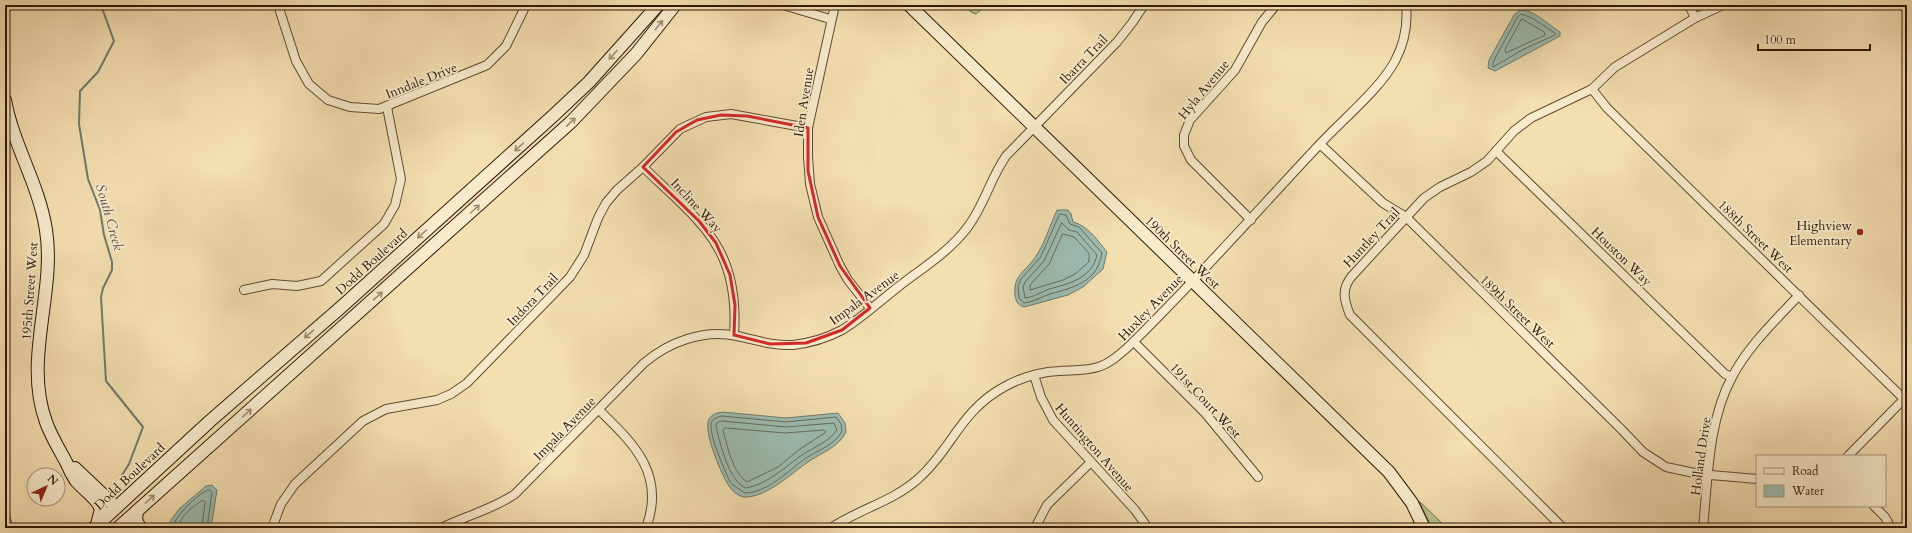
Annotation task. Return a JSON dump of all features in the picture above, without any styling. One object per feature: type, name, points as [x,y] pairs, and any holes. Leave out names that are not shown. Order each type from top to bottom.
[{"type":"main road","name":"Dodd Boulevard","points":[[99,527],[116,507],[210,421],[448,211],[589,82],[658,5]]},
{"type":"main road","points":[[120,527],[571,122],[636,53],[675,5]]},
{"type":"main road","name":"190th Street West","points":[[909,5],[1389,472],[1412,503],[1424,528]]},
{"type":"main road","name":"195th Street West","points":[[5,100],[15,136],[36,188],[46,232],[47,268],[38,356],[38,380],[46,422],[55,444],[66,461],[70,472],[76,481],[98,502],[101,509],[99,527]]},
{"type":"main road","points":[[120,527],[124,514],[135,500],[206,432],[210,421]]},
{"type":"main road","name":"195th Street West","points":[[66,461],[116,507]]},
{"type":"main road","points":[[138,510],[136,520],[140,528]]},
{"type":"street","name":"Inndale Drive","points":[[278,5],[296,62],[309,84],[328,100],[350,107],[379,109],[480,69],[491,62],[506,46],[526,5]]},
{"type":"street","points":[[783,5],[830,19]]},
{"type":"street","name":"Iden Avenue","points":[[834,5],[808,128],[808,171],[818,217],[840,266],[848,280],[870,308]]},
{"type":"street","name":"Ibarra Trail","points":[[1034,126],[1121,37],[1144,5]]},
{"type":"street","name":"Hyla Avenue","points":[[1252,220],[1190,160],[1186,151],[1184,135],[1190,120],[1235,70],[1262,22],[1276,5]]},
{"type":"street","name":"Huxley Avenue","points":[[831,528],[847,518],[891,498],[909,487],[933,465],[963,421],[978,405],[1004,387],[1034,375],[1052,371],[1098,367],[1116,358],[1134,342],[1252,220],[1320,144],[1380,82],[1391,68],[1399,53],[1407,19],[1406,5]]},
{"type":"street","points":[[1689,5],[1695,18]]},
{"type":"street","name":"Huntley Trail","points":[[1563,528],[1350,315],[1344,301],[1344,290],[1347,282],[1406,217],[1429,195],[1440,187],[1471,172],[1487,161],[1514,131],[1531,118],[1592,89],[1615,67],[1695,18],[1723,5]]},
{"type":"street","name":"188th Street West","points":[[1592,89],[1607,108],[1904,399],[1849,455]]},
{"type":"street","points":[[244,290],[272,284],[297,286],[321,281],[384,224],[395,205],[401,179],[387,106]]},
{"type":"street","name":"Indora Trail","points":[[272,528],[281,504],[295,484],[363,421],[386,409],[423,404],[445,397],[462,387],[474,376],[570,277],[584,255],[598,218],[606,203],[617,190],[643,167],[680,129],[706,117],[721,115],[740,115],[808,128]]},
{"type":"street","name":"Impala Avenue","points":[[442,528],[468,515],[501,502],[515,494],[644,363],[663,349],[694,337],[712,335],[734,336],[776,344],[806,343],[824,338],[842,330],[962,234],[977,214],[996,171],[1006,156],[1034,126]]},
{"type":"street","name":"189th Street West","points":[[1320,144],[1383,203],[1406,217],[1643,452],[1666,467],[1708,474],[1756,478]]},
{"type":"street","name":"Houston Way","points":[[1496,151],[1725,374],[1732,377]]},
{"type":"street","name":"Incline Way","points":[[643,167],[704,226],[719,249],[726,264],[733,287],[736,311],[734,336]]},
{"type":"street","name":"Holland Drive","points":[[1703,528],[1708,474],[1719,412],[1732,377],[1753,345],[1799,295]]},
{"type":"street","name":"191st Court West","points":[[1134,342],[1205,413],[1258,477]]},
{"type":"street","name":"Huntington Avenue","points":[[1034,375],[1041,397],[1049,414],[1090,463],[1134,510],[1148,528]]},
{"type":"street","points":[[599,410],[632,443],[646,467],[652,499],[646,528]]},
{"type":"street","points":[[1035,528],[1047,505],[1090,463]]},
{"type":"street","points":[[1875,507],[1885,517],[1891,528]]},
{"type":"highlighted area","points":[[721,115],[747,116],[808,128],[808,171],[818,217],[840,266],[870,308],[842,330],[806,343],[770,344],[734,335],[735,305],[730,275],[716,243],[699,221],[643,167],[676,132],[697,120]]},
{"type":"green space","points":[[964,5],[971,5],[975,7],[987,5],[976,14],[971,12]]},
{"type":"green space","points":[[1419,501],[1447,528],[1432,528]]},
{"type":"green space","points":[[7,508],[13,528],[5,528],[5,509]]},
{"type":"water","points":[[1520,10],[1525,10],[1539,17],[1560,32],[1560,36],[1495,71],[1488,68],[1489,60],[1514,15]]},
{"type":"water","points":[[1057,210],[1068,210],[1071,214],[1073,222],[1088,230],[1107,252],[1103,269],[1083,287],[1068,295],[1024,307],[1016,300],[1016,282],[1039,251]]},
{"type":"water","points":[[722,412],[786,418],[838,413],[845,423],[846,432],[834,446],[808,462],[787,478],[763,493],[755,496],[744,497],[732,490],[723,476],[710,441],[708,432],[709,419],[716,413]]},
{"type":"water","points":[[212,485],[217,490],[211,528],[171,528],[169,523],[179,509],[206,486]]},
{"type":"waterway","name":"South Creek","points":[[103,5],[102,8],[114,41],[98,72],[80,91],[79,124],[88,179],[100,210],[104,235],[112,262],[112,270],[103,288],[101,297],[106,381],[143,427],[129,464],[122,475]]},
{"type":"place","name":"Highview Elementary","points":[[1860,232]]}]
